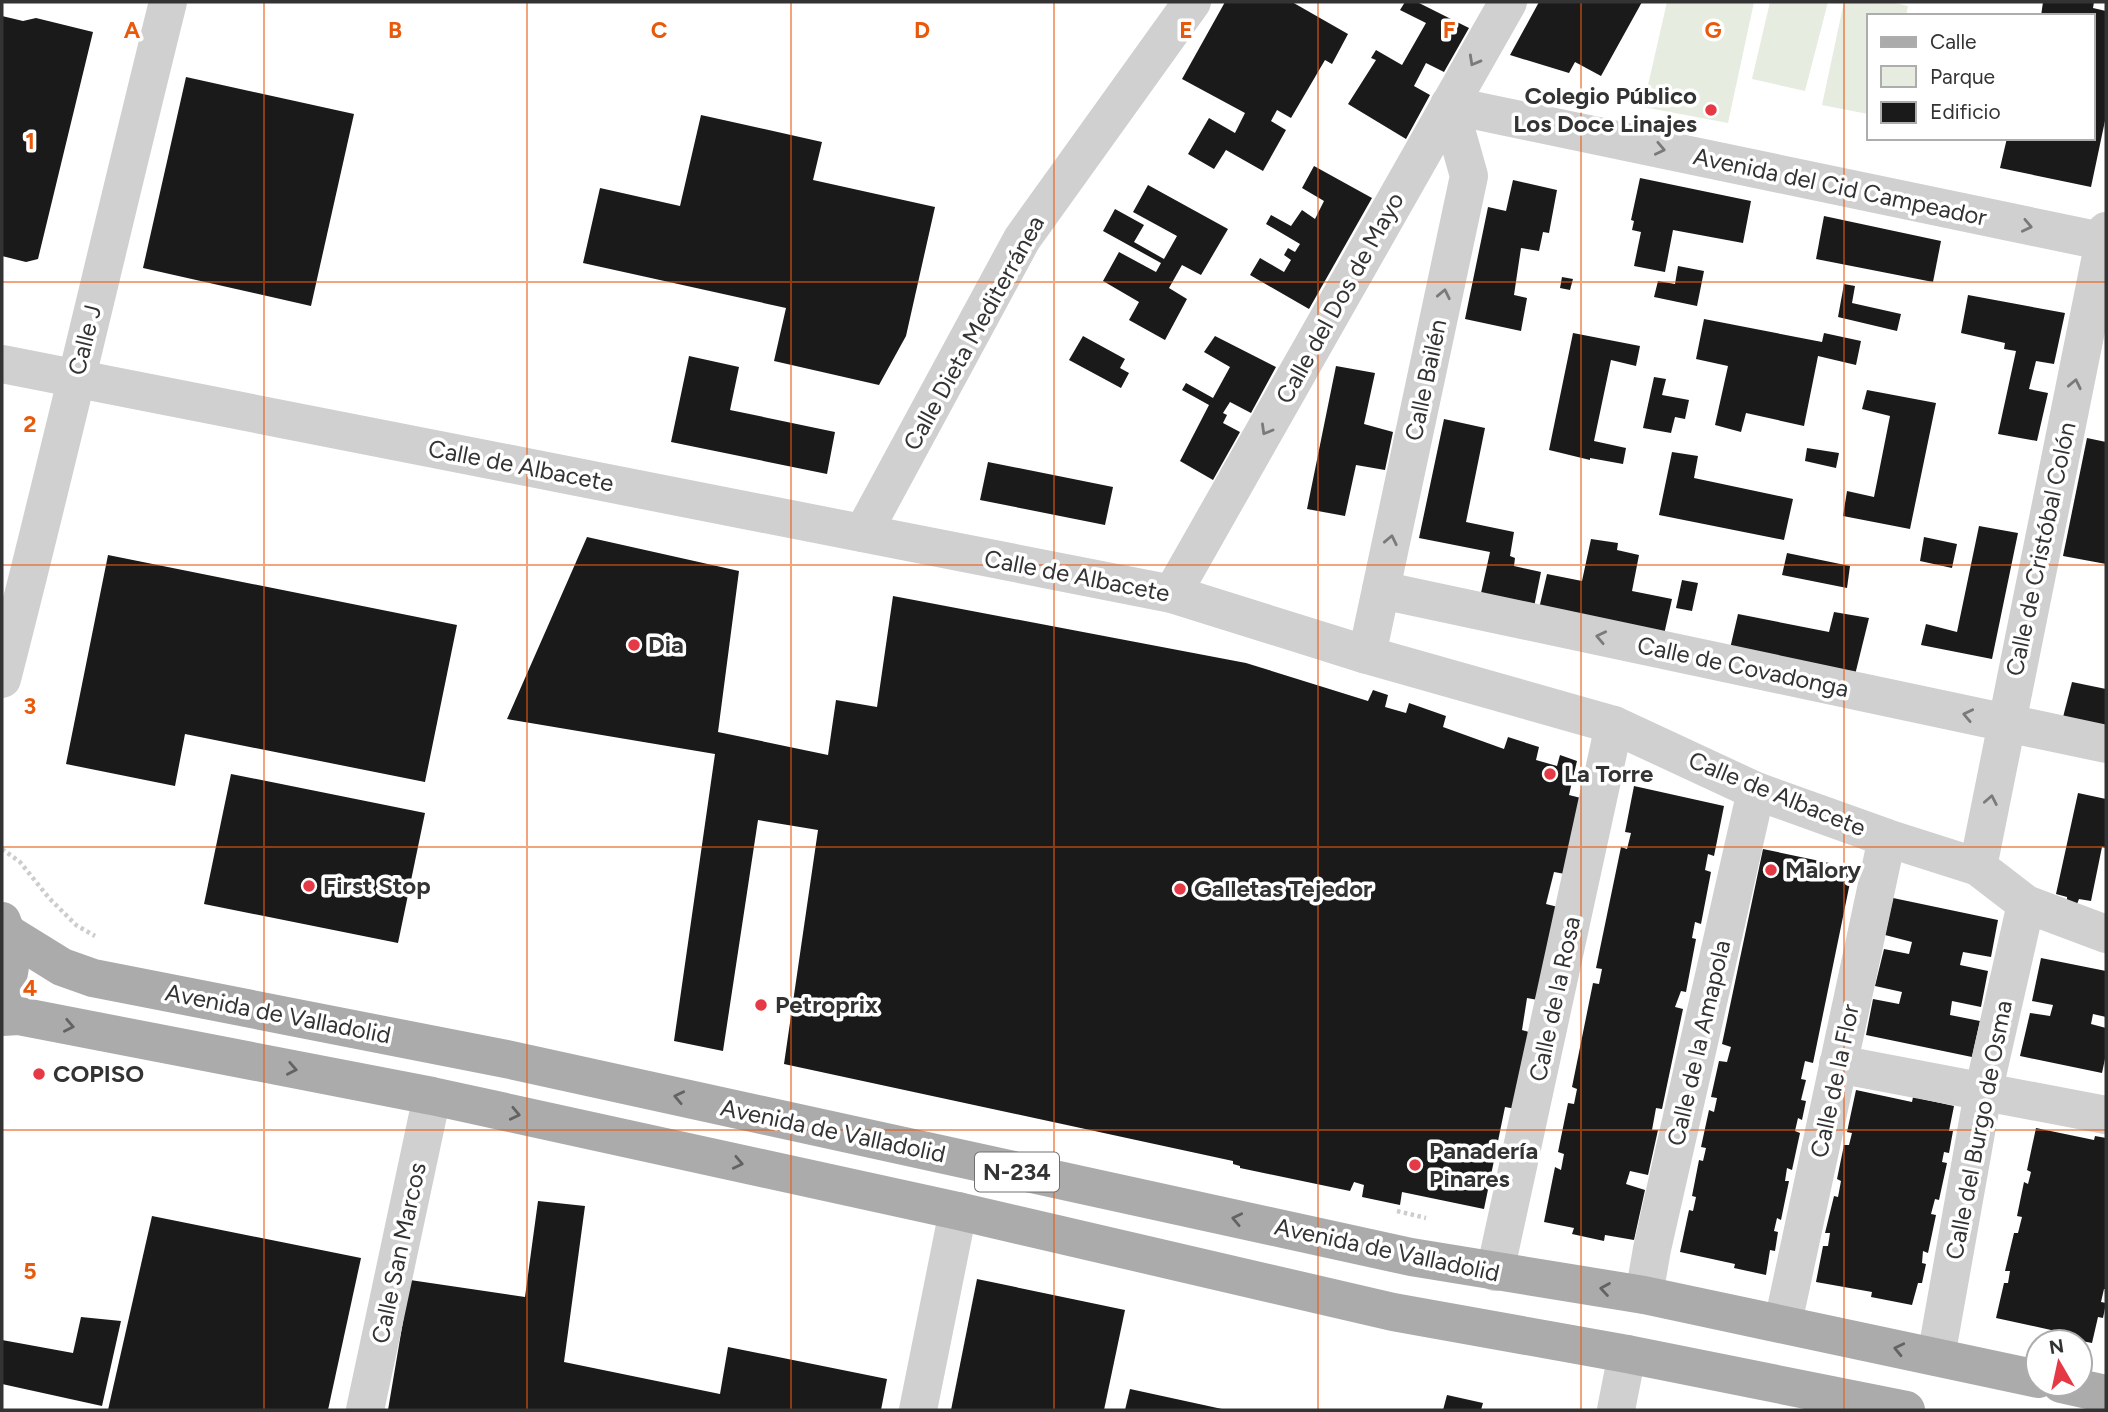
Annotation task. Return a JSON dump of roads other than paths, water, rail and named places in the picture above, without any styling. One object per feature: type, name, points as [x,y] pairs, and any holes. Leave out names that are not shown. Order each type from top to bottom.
[{"type":"main road","name":"Avenida de Valladolid","points":[[4,927],[62,967],[93,978],[506,1059],[1411,1257],[1644,1295],[2024,1376]]},
{"type":"main road","name":"Avenida de Valladolid","points":[[2,993],[10,971],[10,952],[4,927]]},
{"type":"main road","name":"Avenida de Valladolid","points":[[2,1017],[19,1016],[432,1096],[958,1211],[1393,1312],[1627,1354],[1906,1410]]},
{"type":"street","name":"Calle J","points":[[2,679],[168,2]]},
{"type":"street","name":"Calle Dieta Mediterránea","points":[[863,533],[1022,239],[1192,2]]},
{"type":"street","name":"Calle del Dos de Mayo","points":[[1172,594],[1508,2]]},
{"type":"street","name":"Avenida del Cid Campeador","points":[[1450,105],[2106,239]]},
{"type":"street","name":"Calle Bailén","points":[[1367,655],[1469,176],[1450,105]]},
{"type":"street","name":"Calle de Cristóbal Colón","points":[[1978,867],[2106,239]]},
{"type":"street","name":"Calle de Albacete","points":[[2,364],[1172,594],[1367,655],[1614,725],[1756,791],[1978,867],[2026,904],[2106,934]]},
{"type":"street","name":"Calle de Covadonga","points":[[1381,590],[2106,744]]},
{"type":"street","name":"Calle de la Rosa","points":[[1495,1272],[1614,725]]},
{"type":"street","name":"Calle de la Amapola","points":[[1644,1295],[1652,1249],[1756,791]]},
{"type":"street","name":"Calle de la Flor","points":[[1783,1323],[1887,838]]},
{"type":"street","name":"Calle del Burgo de Osma","points":[[1936,1357],[1983,1093],[2026,904]]},
{"type":"street","points":[[1838,1064],[2106,1115]]},
{"type":"street","name":"Calle San Marcos","points":[[365,1410],[432,1096]]},
{"type":"street","points":[[918,1410],[958,1211]]},
{"type":"street","points":[[1616,1410],[1627,1354]]},
{"type":"place","name":"Colegio Público Los Doce Linajes","points":[[1711,110]]},
{"type":"place","name":"Dia","points":[[634,645]]},
{"type":"place","name":"La Torre","points":[[1550,774]]},
{"type":"place","name":"Malory","points":[[1771,870]]},
{"type":"place","name":"First Stop","points":[[309,886]]},
{"type":"place","name":"Galletas Tejedor","points":[[1180,889]]},
{"type":"place","name":"Petroprix","points":[[761,1005]]},
{"type":"place","name":"COPISO","points":[[39,1074]]},
{"type":"place","name":"Panadería Pinares","points":[[1415,1165]]}]
